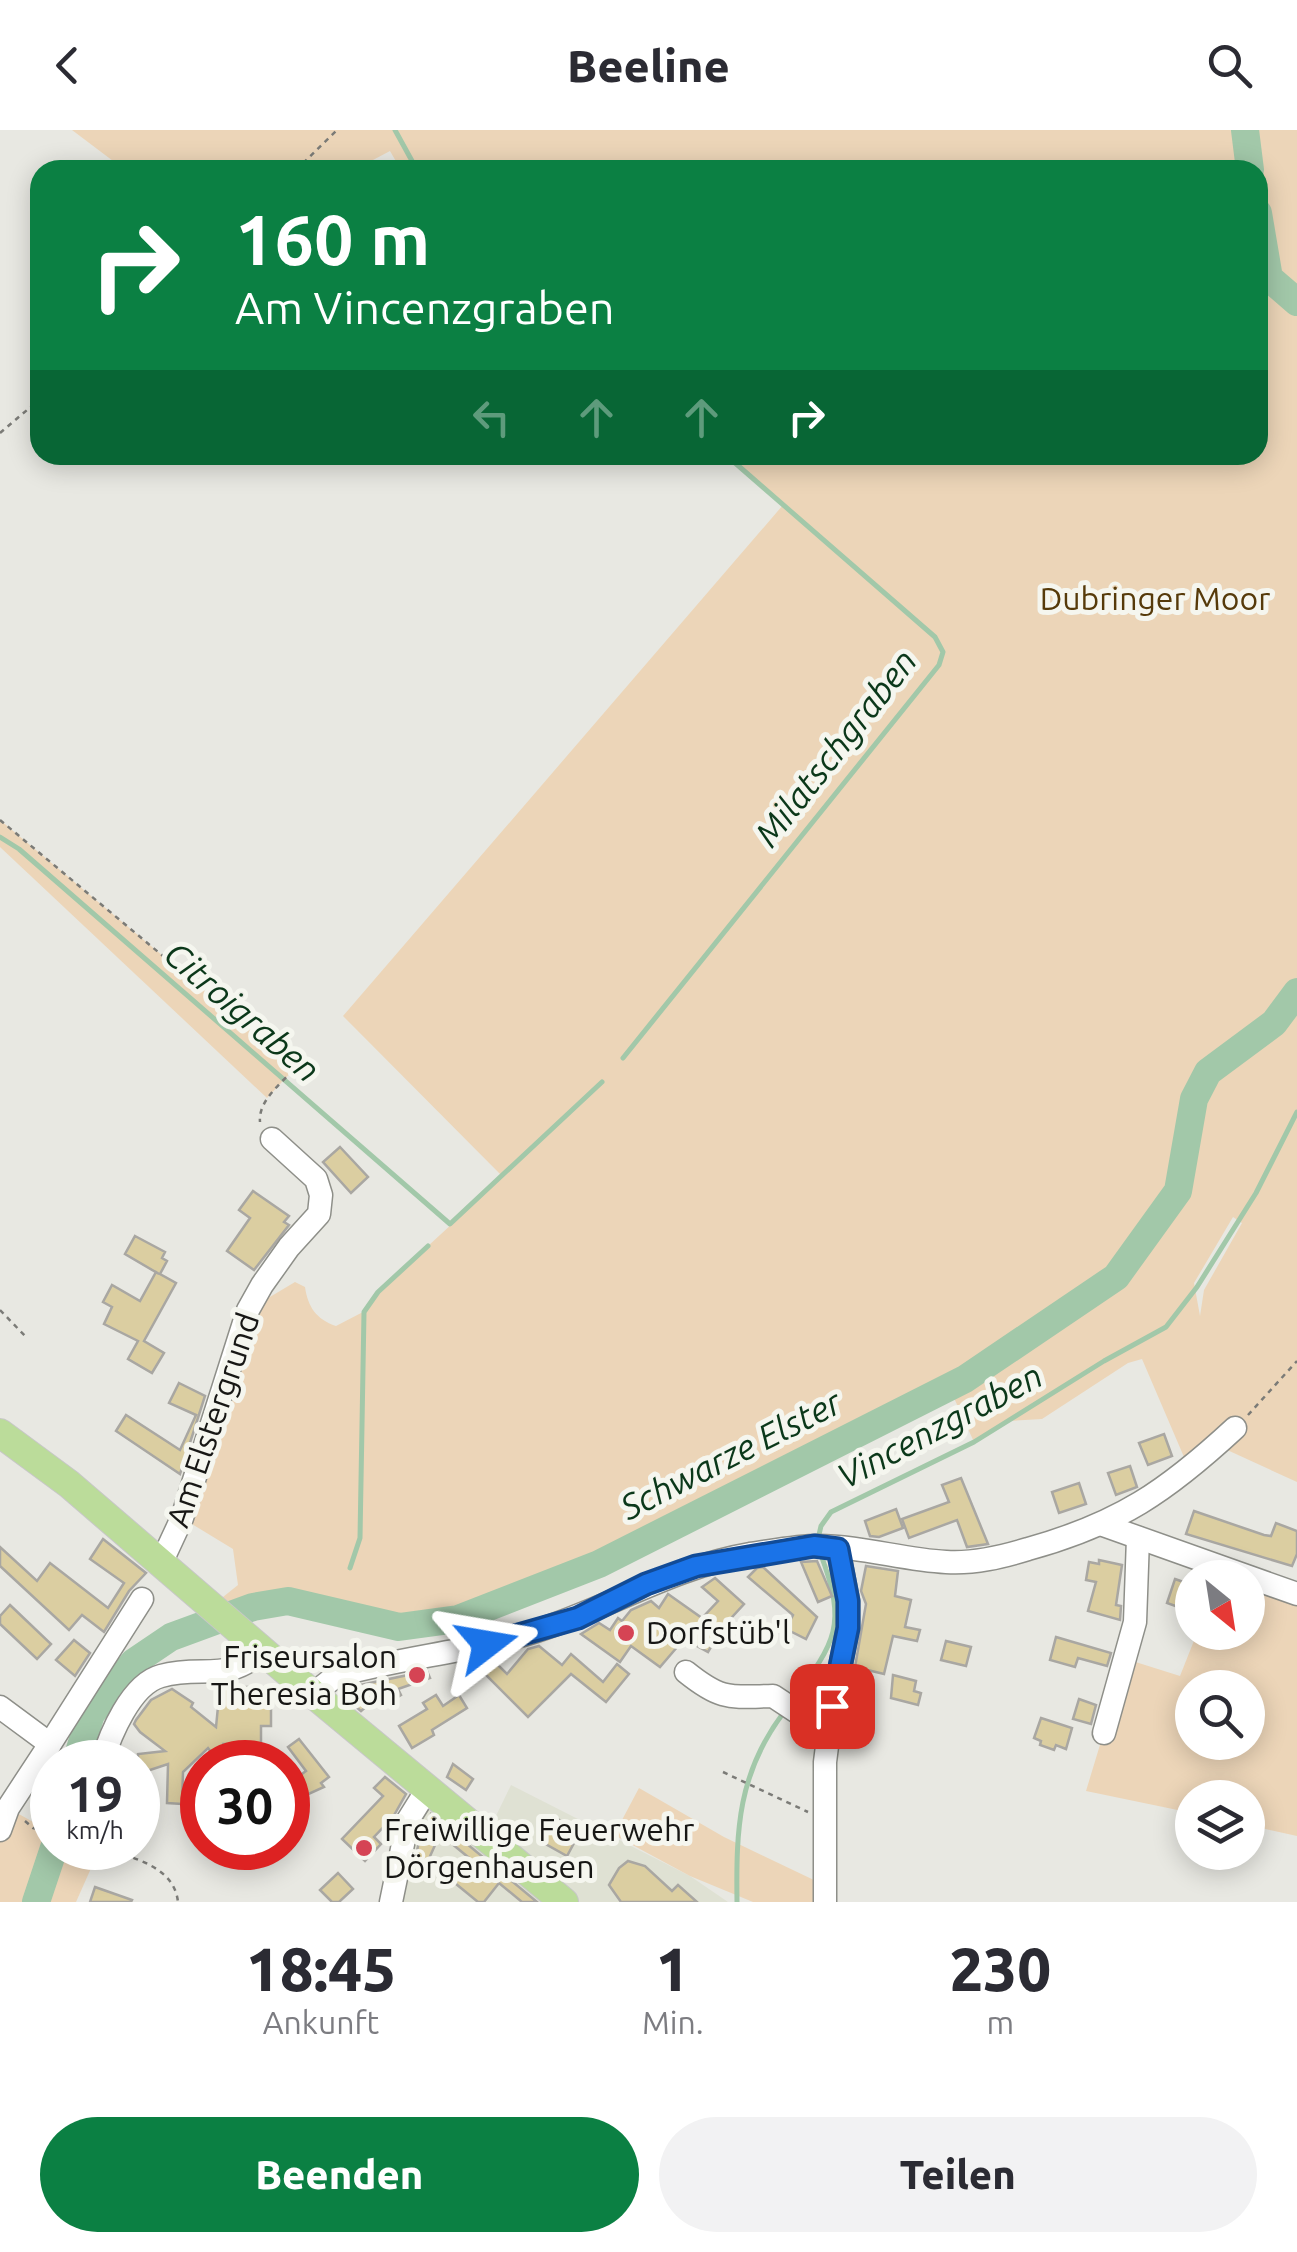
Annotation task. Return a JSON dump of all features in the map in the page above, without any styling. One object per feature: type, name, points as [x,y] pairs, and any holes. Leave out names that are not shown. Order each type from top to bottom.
[{"type":"main road","points":[[0,1433],[70,1484],[313,1694],[564,1902]]},
{"type":"street","name":"Am Elstergrund","points":[[162,1561],[182,1518],[248,1310],[280,1260],[319,1214],[321,1195],[316,1179],[272,1139]]},
{"type":"street","points":[[313,1694],[343,1674],[525,1635],[578,1618],[646,1584],[696,1566],[825,1547],[948,1562],[994,1559],[1103,1525],[1132,1510],[1186,1473],[1235,1428]]},
{"type":"street","points":[[1103,1525],[1297,1594]]},
{"type":"street","points":[[1104,1733],[1135,1622],[1138,1538]]},
{"type":"street","points":[[825,1547],[848,1601],[848,1628],[829,1733],[824,1816],[825,1902]]},
{"type":"street","points":[[53,1740],[142,1598]]},
{"type":"street","points":[[108,1740],[111,1729],[152,1679],[170,1674],[236,1670],[263,1650]]},
{"type":"street","points":[[686,1672],[729,1697],[750,1699],[768,1695],[829,1733]]},
{"type":"street","points":[[0,1707],[45,1740]]},
{"type":"street","points":[[0,1830],[8,1808],[30,1774]]},
{"type":"street","points":[[392,1902],[408,1820],[428,1788]]},
{"type":"path","points":[[306,160],[337,130]]},
{"type":"path","points":[[0,434],[30,408]]},
{"type":"path","points":[[0,820],[296,1068],[259,1111],[260,1127],[272,1139]]},
{"type":"path","points":[[0,1310],[27,1338]]},
{"type":"path","points":[[1235,1428],[1297,1361]]},
{"type":"path","points":[[723,1772],[824,1816]]},
{"type":"path","points":[[160,1870],[174,1885],[178,1902]]},
{"type":"shaded area","points":[[511,1785],[690,1876],[728,1902],[392,1902],[408,1820],[432,1802],[478,1841],[494,1820]]},
{"type":"green space","name":"Dubringer Moor","points":[[72,130],[1297,130],[1297,1482],[1225,1449],[1187,1464],[1142,1359],[1128,1363],[1042,1419],[1009,1421],[974,1442],[949,1387],[599,1564],[458,1619],[399,1627],[288,1601],[253,1607],[227,1618],[213,1605],[238,1585],[233,1549],[182,1518],[248,1310],[295,1282],[305,1287],[314,1311],[329,1323],[336,1326],[363,1312],[378,1292],[503,1177],[343,1016],[783,505],[737,465],[1268,465],[1268,160],[395,160],[390,151],[373,160],[112,160]],"holes":[[[1233,1217],[1242,1223],[1204,1290],[1200,1316],[1194,1283]]]},
{"type":"green space","points":[[0,820],[296,1067],[267,1098],[0,847]]},
{"type":"green space","points":[[1265,1584],[1297,1594],[1297,1836],[1265,1829],[1265,1780],[1175,1780],[1175,1809],[1086,1791],[1126,1659],[1175,1674],[1175,1760],[1265,1760],[1265,1670],[1182,1670],[1190,1650],[1265,1650]]},
{"type":"green space","points":[[639,1788],[724,1837],[816,1881],[817,1902],[753,1902],[690,1876],[614,1835]]},
{"type":"green space","points":[[8,1808],[30,1820],[30,1870],[90,1870],[76,1902],[0,1902],[0,1825]]},
{"type":"building","points":[[340,1147],[368,1177],[351,1193],[323,1162]]},
{"type":"building","points":[[253,1191],[289,1216],[284,1222],[289,1225],[254,1270],[227,1251],[250,1218],[239,1210]]},
{"type":"building","points":[[135,1236],[165,1252],[162,1258],[167,1261],[160,1274],[176,1283],[144,1341],[164,1353],[152,1373],[128,1359],[138,1341],[104,1324],[112,1307],[103,1302],[112,1285],[140,1301],[156,1272],[125,1254]]},
{"type":"building","points":[[179,1383],[205,1396],[180,1474],[116,1431],[126,1415],[180,1450],[196,1415],[169,1403]]},
{"type":"building","points":[[1164,1434],[1172,1456],[1148,1465],[1139,1443]]},
{"type":"building","points":[[1130,1466],[1137,1487],[1116,1495],[1108,1473]]},
{"type":"building","points":[[961,1478],[988,1544],[967,1547],[957,1520],[909,1538],[902,1519],[949,1502],[942,1485]]},
{"type":"building","points":[[1079,1483],[1086,1504],[1059,1513],[1052,1492]]},
{"type":"building","points":[[896,1509],[903,1528],[879,1537],[870,1536],[865,1521]]},
{"type":"building","points":[[1194,1511],[1264,1535],[1271,1536],[1276,1523],[1297,1531],[1297,1554],[1292,1566],[1186,1534]]},
{"type":"building","points":[[103,1539],[146,1573],[129,1591],[104,1632],[82,1615],[69,1630],[0,1566],[0,1547],[37,1581],[50,1563],[108,1608],[124,1583],[90,1559]]},
{"type":"building","points":[[1099,1560],[1122,1565],[1116,1605],[1121,1606],[1120,1620],[1088,1611],[1096,1582],[1086,1580],[1089,1562],[1099,1564]]},
{"type":"building","points":[[817,1561],[832,1596],[818,1602],[801,1562]]},
{"type":"building","points":[[866,1566],[898,1571],[895,1596],[911,1600],[905,1627],[920,1630],[917,1641],[893,1636],[884,1674],[855,1667],[866,1604],[861,1591]]},
{"type":"building","points":[[763,1567],[817,1617],[806,1639],[786,1629],[793,1615],[748,1577]]},
{"type":"building","points":[[715,1578],[744,1604],[722,1628],[708,1652],[684,1639],[660,1667],[631,1646],[620,1662],[581,1634],[599,1623],[610,1630],[618,1618],[622,1621],[631,1610],[651,1601],[659,1608],[668,1594],[702,1618],[718,1601],[702,1587]]},
{"type":"building","points":[[1175,1579],[1175,1606],[1167,1603]]},
{"type":"building","points":[[10,1605],[51,1644],[37,1659],[0,1624],[0,1616]]},
{"type":"building","points":[[1056,1637],[1111,1653],[1107,1666],[1078,1658],[1075,1667],[1050,1660]]},
{"type":"building","points":[[74,1640],[90,1653],[75,1676],[56,1660]]},
{"type":"building","points":[[946,1641],[971,1647],[966,1666],[941,1660]]},
{"type":"building","points":[[539,1646],[562,1665],[571,1654],[603,1682],[617,1664],[629,1674],[606,1702],[571,1674],[528,1717],[485,1674],[496,1663],[507,1674],[528,1649]]},
{"type":"building","points":[[427,1671],[430,1678],[398,1689],[401,1695],[388,1703],[382,1693],[361,1711],[342,1695],[351,1687]]},
{"type":"building","points":[[893,1675],[916,1681],[914,1691],[921,1693],[918,1705],[891,1698]]},
{"type":"building","points":[[220,1686],[271,1687],[271,1726],[261,1726],[261,1740],[180,1740],[180,1804],[167,1803],[168,1764],[160,1767],[160,1752],[165,1751],[160,1740],[151,1740],[134,1724],[151,1700],[172,1689],[193,1703],[191,1707],[216,1727]]},
{"type":"building","points":[[436,1695],[443,1706],[459,1695],[467,1708],[412,1748],[399,1726],[427,1709],[423,1703]]},
{"type":"building","points":[[1079,1699],[1096,1705],[1091,1724],[1073,1719]]},
{"type":"building","points":[[1041,1718],[1072,1728],[1066,1749],[1056,1745],[1054,1750],[1034,1738]]},
{"type":"building","points":[[310,1753],[329,1777],[321,1783],[324,1787],[310,1793]]},
{"type":"building","points":[[453,1764],[473,1779],[466,1790],[447,1777]]},
{"type":"building","points":[[385,1777],[406,1794],[393,1817],[374,1837],[381,1844],[365,1861],[342,1839],[383,1796],[374,1788]]},
{"type":"building","points":[[431,1814],[537,1902],[522,1902],[499,1883],[484,1902],[478,1902],[450,1879],[468,1857],[440,1834],[423,1872],[413,1868]]},
{"type":"building","points":[[556,1818],[580,1832],[567,1856],[542,1842]]},
{"type":"building","points":[[628,1861],[645,1866],[672,1891],[678,1885],[697,1902],[621,1902],[609,1885]]},
{"type":"building","points":[[338,1873],[353,1889],[339,1902],[332,1902],[320,1890]]},
{"type":"building","points":[[95,1887],[132,1900],[90,1902]]},
{"type":"waterway","name":"Milatschgraben","points":[[395,130],[412,160]]},
{"type":"waterway","name":"Schwarze Elster","points":[[1245,130],[1249,160]]},
{"type":"waterway","name":"Schwarze Elster","points":[[1268,272],[1269,278],[1297,302]]},
{"type":"waterway","name":"Milatschgraben","points":[[623,1058],[939,665],[943,652],[935,637],[737,465]]},
{"type":"waterway","name":"Citroigraben","points":[[0,837],[19,849],[450,1224],[602,1082]]},
{"type":"waterway","name":"Schwarze Elster","points":[[83,1740],[91,1714],[134,1662],[171,1637],[253,1607],[288,1601],[399,1627],[458,1619],[599,1564],[965,1379],[1116,1277],[1178,1191],[1194,1099],[1208,1072],[1274,1023],[1297,992]]},
{"type":"waterway","name":"Vincenzgraben","points":[[818,1539],[831,1512],[974,1442],[1166,1327],[1197,1287],[1256,1193],[1297,1112]]},
{"type":"waterway","name":"Milatschgraben","points":[[350,1568],[360,1538],[364,1312],[378,1292],[428,1246]]},
{"type":"waterway","name":"Vincenzgraben","points":[[793,1699],[828,1647],[833,1632],[834,1599],[821,1555]]},
{"type":"waterway","name":"Vincenzgraben","points":[[737,1902],[737,1850],[743,1803],[757,1757],[784,1712]]},
{"type":"waterway","name":"Schwarze Elster","points":[[36,1902],[47,1870]]},
{"type":"place","name":"Dorfstüb'l","points":[[626,1633]]},
{"type":"place","name":"Friseursalon Theresia Boh","points":[[417,1675]]},
{"type":"place","name":"Freiwillige Feuerwehr Dörgenhausen","points":[[364,1848]]},
{"type":"route","points":[[487,1644],[578,1618],[646,1584],[696,1566],[814,1546],[838,1549],[848,1601],[848,1628],[832,1706]]}]
